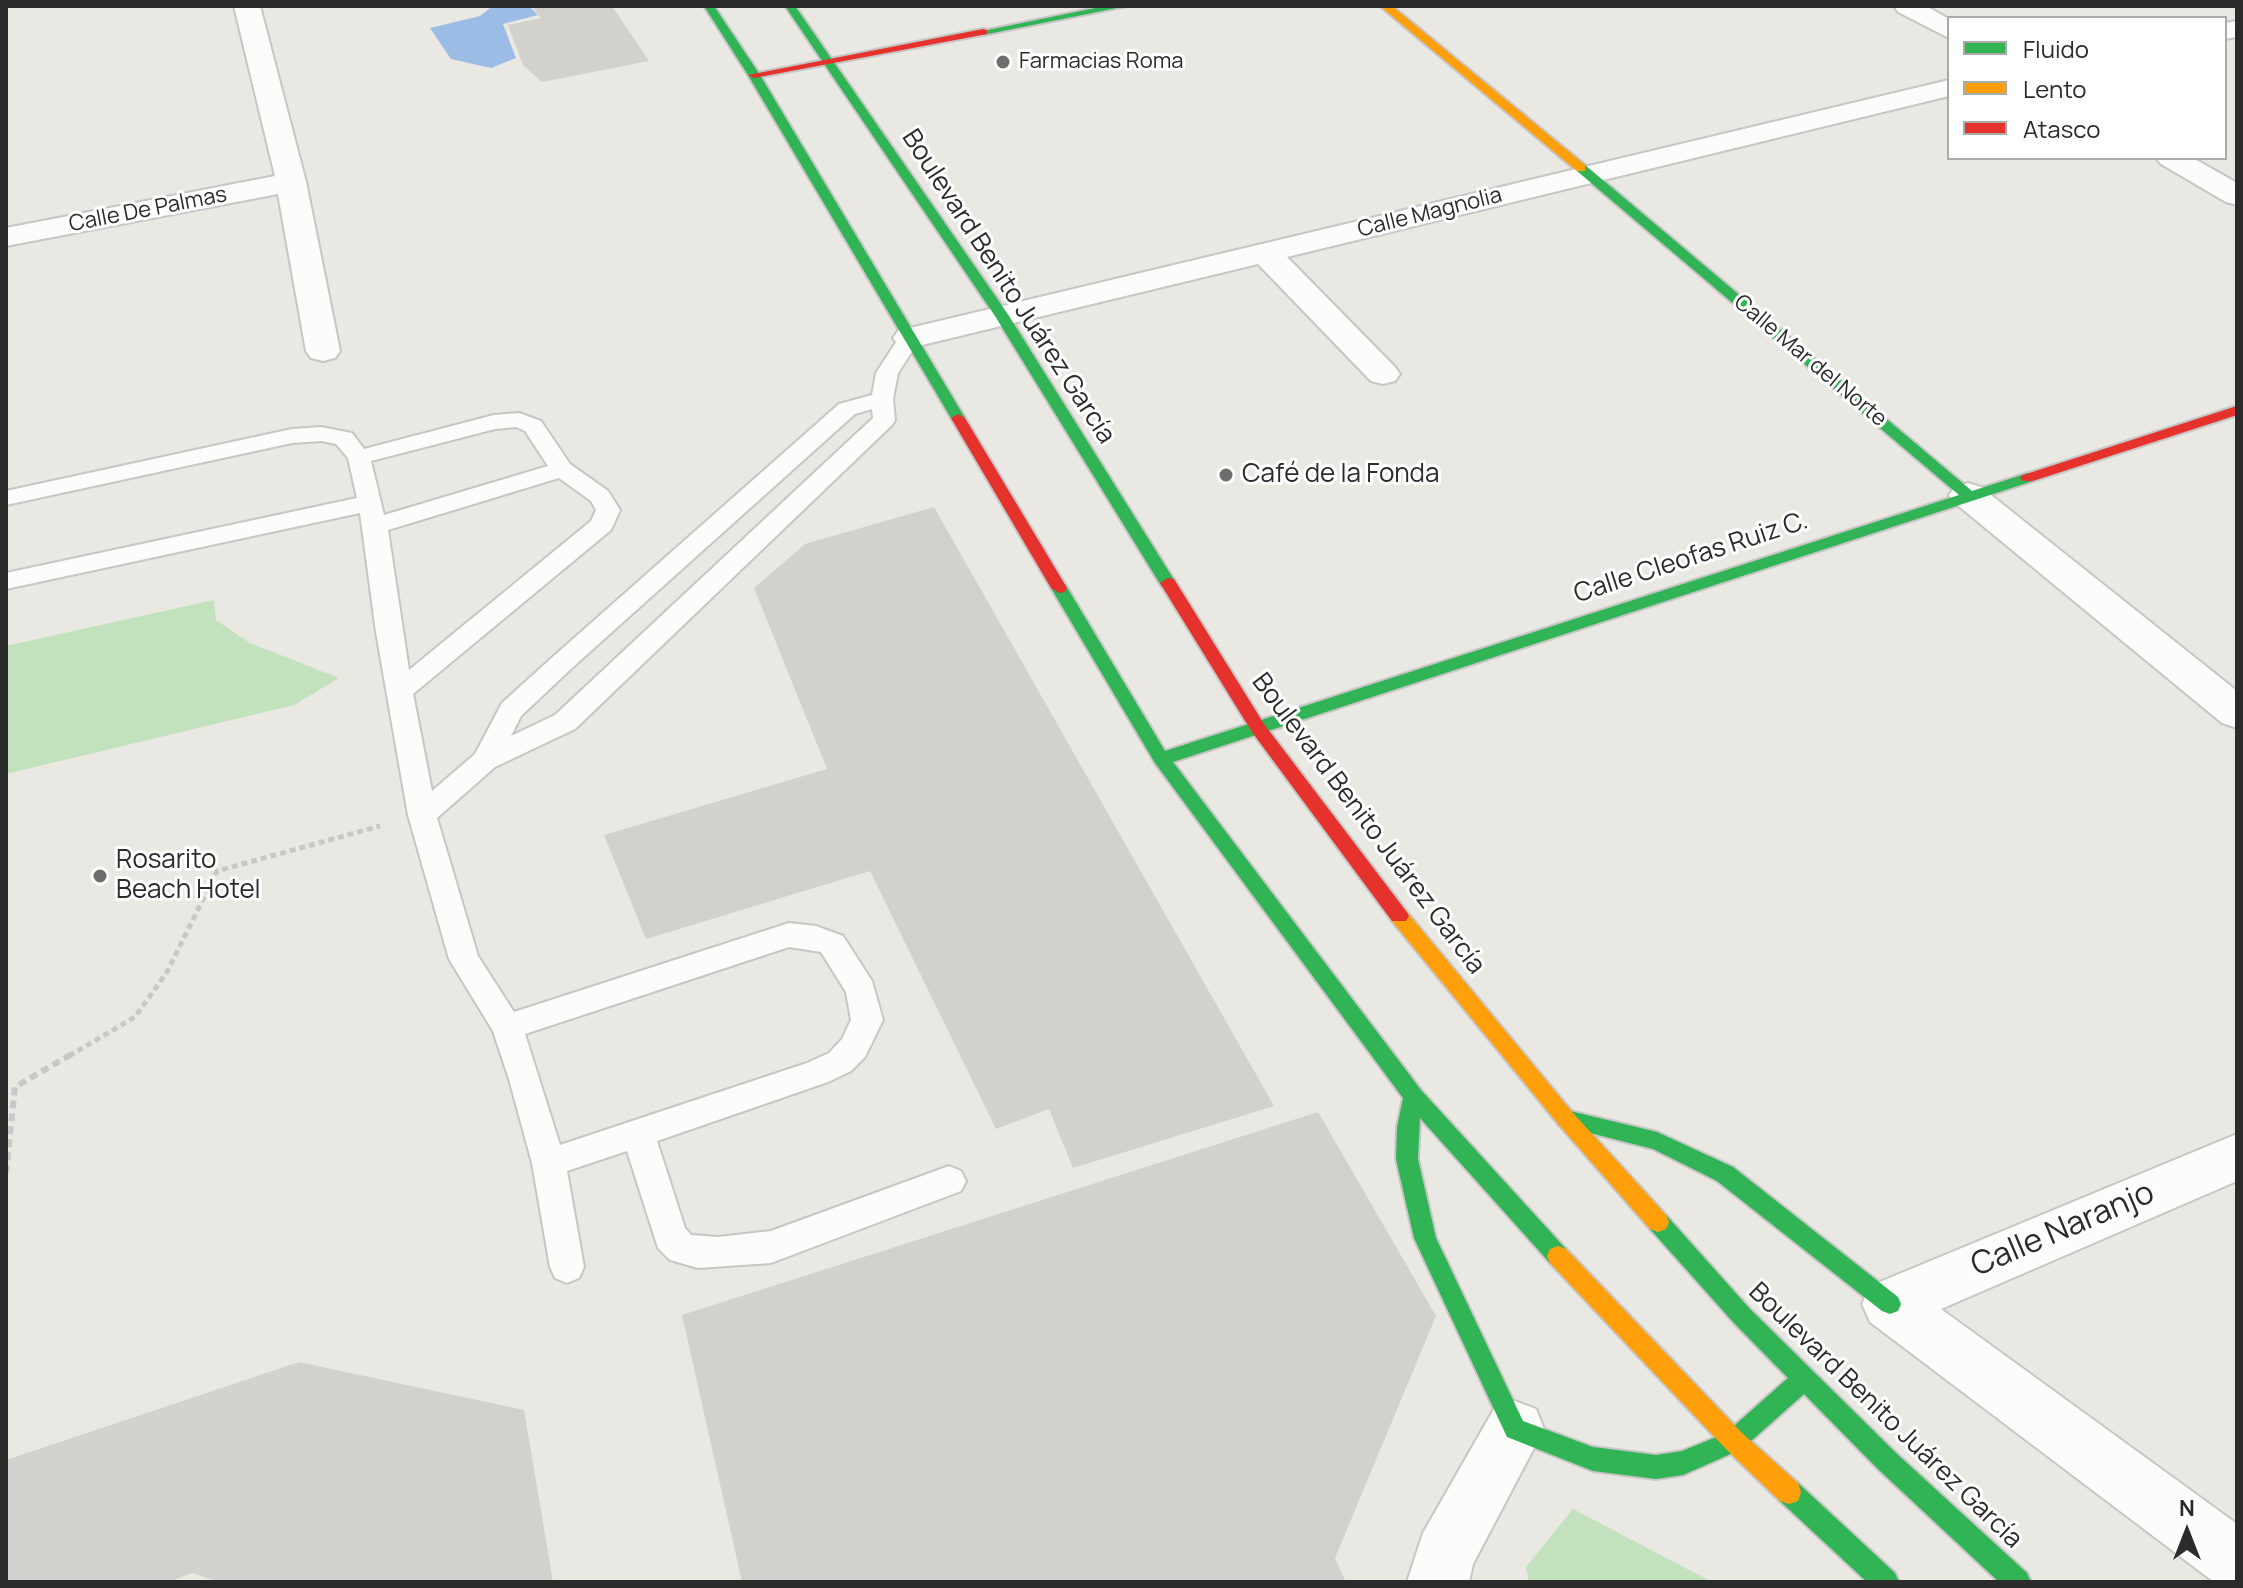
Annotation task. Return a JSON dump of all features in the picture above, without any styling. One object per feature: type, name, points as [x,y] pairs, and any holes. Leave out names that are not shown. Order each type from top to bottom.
[{"type":"main road","points":[[709,6],[754,75],[1161,759],[1414,1096],[1531,1227],[1734,1441],[1886,1582]]},
{"type":"main road","name":"Boulevard Benito Juárez García","points":[[790,6],[1002,316],[1258,728],[1396,912],[1566,1119],[1803,1380],[2018,1582]]},
{"type":"main road","points":[[754,75],[1122,6]]},
{"type":"main road","name":"Calle Mar del Norte","points":[[1385,6],[1968,495]]},
{"type":"main road","name":"Calle Cleofas Ruiz C.","points":[[1161,759],[2237,410]]},
{"type":"main road","points":[[1414,1096],[1408,1127],[1407,1159],[1425,1238],[1515,1429],[1593,1459],[1656,1467],[1683,1463],[1734,1441],[1803,1380]]},
{"type":"main road","points":[[1566,1119],[1657,1141],[1725,1174],[1890,1304]]},
{"type":"street","points":[[247,6],[291,182],[323,351]]},
{"type":"street","points":[[1907,6],[1947,29]]},
{"type":"street","name":"Calle Magnolia","points":[[910,338],[1947,88]]},
{"type":"street","points":[[2174,160],[2237,196]]},
{"type":"street","name":"Calle De Palmas","points":[[6,237],[291,182]]},
{"type":"street","points":[[1265,253],[1383,374]]},
{"type":"street","name":"Calle Mar del Norte","points":[[1968,495],[2237,713]]},
{"type":"street","name":"Calle Naranjo","points":[[1890,1304],[2237,1157]]},
{"type":"street","points":[[1890,1304],[2237,1561]]},
{"type":"street","points":[[1438,1582],[1445,1555],[1515,1429]]},
{"type":"lane","points":[[422,815],[485,760],[565,722],[884,420],[882,399],[887,373],[910,338]]},
{"type":"lane","points":[[485,760],[511,710],[564,661],[847,409],[882,399]]},
{"type":"lane","points":[[359,457],[494,422],[519,420],[533,426],[562,469],[606,503],[607,516],[602,525],[401,690]]},
{"type":"lane","points":[[6,498],[292,436],[321,434],[344,438],[359,457],[372,514],[389,632],[422,815],[464,959],[507,1027],[549,1163],[567,1267]]},
{"type":"lane","points":[[6,581],[372,514],[562,469]]},
{"type":"lane","points":[[507,1027],[770,939],[804,935],[832,944],[861,990],[867,1020],[854,1048],[840,1062],[817,1073],[549,1163]]},
{"type":"lane","points":[[638,1132],[670,1237],[682,1249],[698,1252],[771,1247],[949,1181]]},
{"type":"path","points":[[6,1173],[15,1087],[135,1017],[167,972],[217,871],[422,815]]},
{"type":"green space","points":[[214,600],[216,620],[250,643],[339,678],[294,705],[6,774],[6,646]]},
{"type":"green space","points":[[1573,1509],[1712,1582],[1529,1582],[1526,1567]]},
{"type":"water","points":[[493,6],[529,6],[538,15],[503,24],[516,58],[491,68],[451,59],[430,28],[480,16]]},
{"type":"building","points":[[532,6],[612,6],[649,61],[542,82],[523,65],[508,25],[541,18]]},
{"type":"building","points":[[934,507],[1274,1106],[1073,1168],[1049,1109],[996,1129],[870,871],[646,939],[604,835],[827,769],[754,588],[805,544]]},
{"type":"building","points":[[1318,1112],[1436,1316],[1335,1558],[1346,1582],[742,1582],[682,1315]]},
{"type":"building","points":[[299,1362],[524,1410],[553,1582],[220,1582],[192,1573],[168,1582],[6,1582],[6,1460]]},
{"type":"traffic: fast","points":[[709,6],[754,75],[958,418]]},
{"type":"traffic: fast","points":[[790,6],[1002,316],[1168,583]]},
{"type":"traffic: fast","points":[[983,32],[1122,6]]},
{"type":"traffic: fast","points":[[1581,168],[1968,495]]},
{"type":"traffic: fast","points":[[1161,759],[2028,478]]},
{"type":"traffic: fast","points":[[1059,588],[1161,759],[1414,1096],[1558,1256]]},
{"type":"traffic: fast","points":[[1414,1096],[1408,1127],[1407,1159],[1425,1238],[1515,1429],[1593,1459],[1656,1467],[1683,1463],[1734,1441],[1803,1380]]},
{"type":"traffic: fast","points":[[1566,1119],[1657,1141],[1725,1174],[1890,1304]]},
{"type":"traffic: fast","points":[[1658,1222],[1742,1316],[1887,1461],[2018,1582]]},
{"type":"traffic: fast","points":[[1789,1492],[1886,1582]]},
{"type":"traffic: slow","points":[[1385,6],[1581,168]]},
{"type":"traffic: slow","points":[[1399,916],[1566,1119],[1658,1222]]},
{"type":"traffic: slow","points":[[1558,1256],[1734,1441],[1789,1492]]},
{"type":"traffic: jam","points":[[754,75],[983,32]]},
{"type":"traffic: jam","points":[[2028,478],[2237,410]]},
{"type":"traffic: jam","points":[[958,418],[1059,588]]},
{"type":"traffic: jam","points":[[1168,583],[1258,728],[1399,916]]},
{"type":"place","name":"Farmacias Roma","points":[[1003,62]]},
{"type":"place","name":"Café de la Fonda","points":[[1226,475]]},
{"type":"place","name":"Rosarito Beach Hotel","points":[[100,876]]}]
